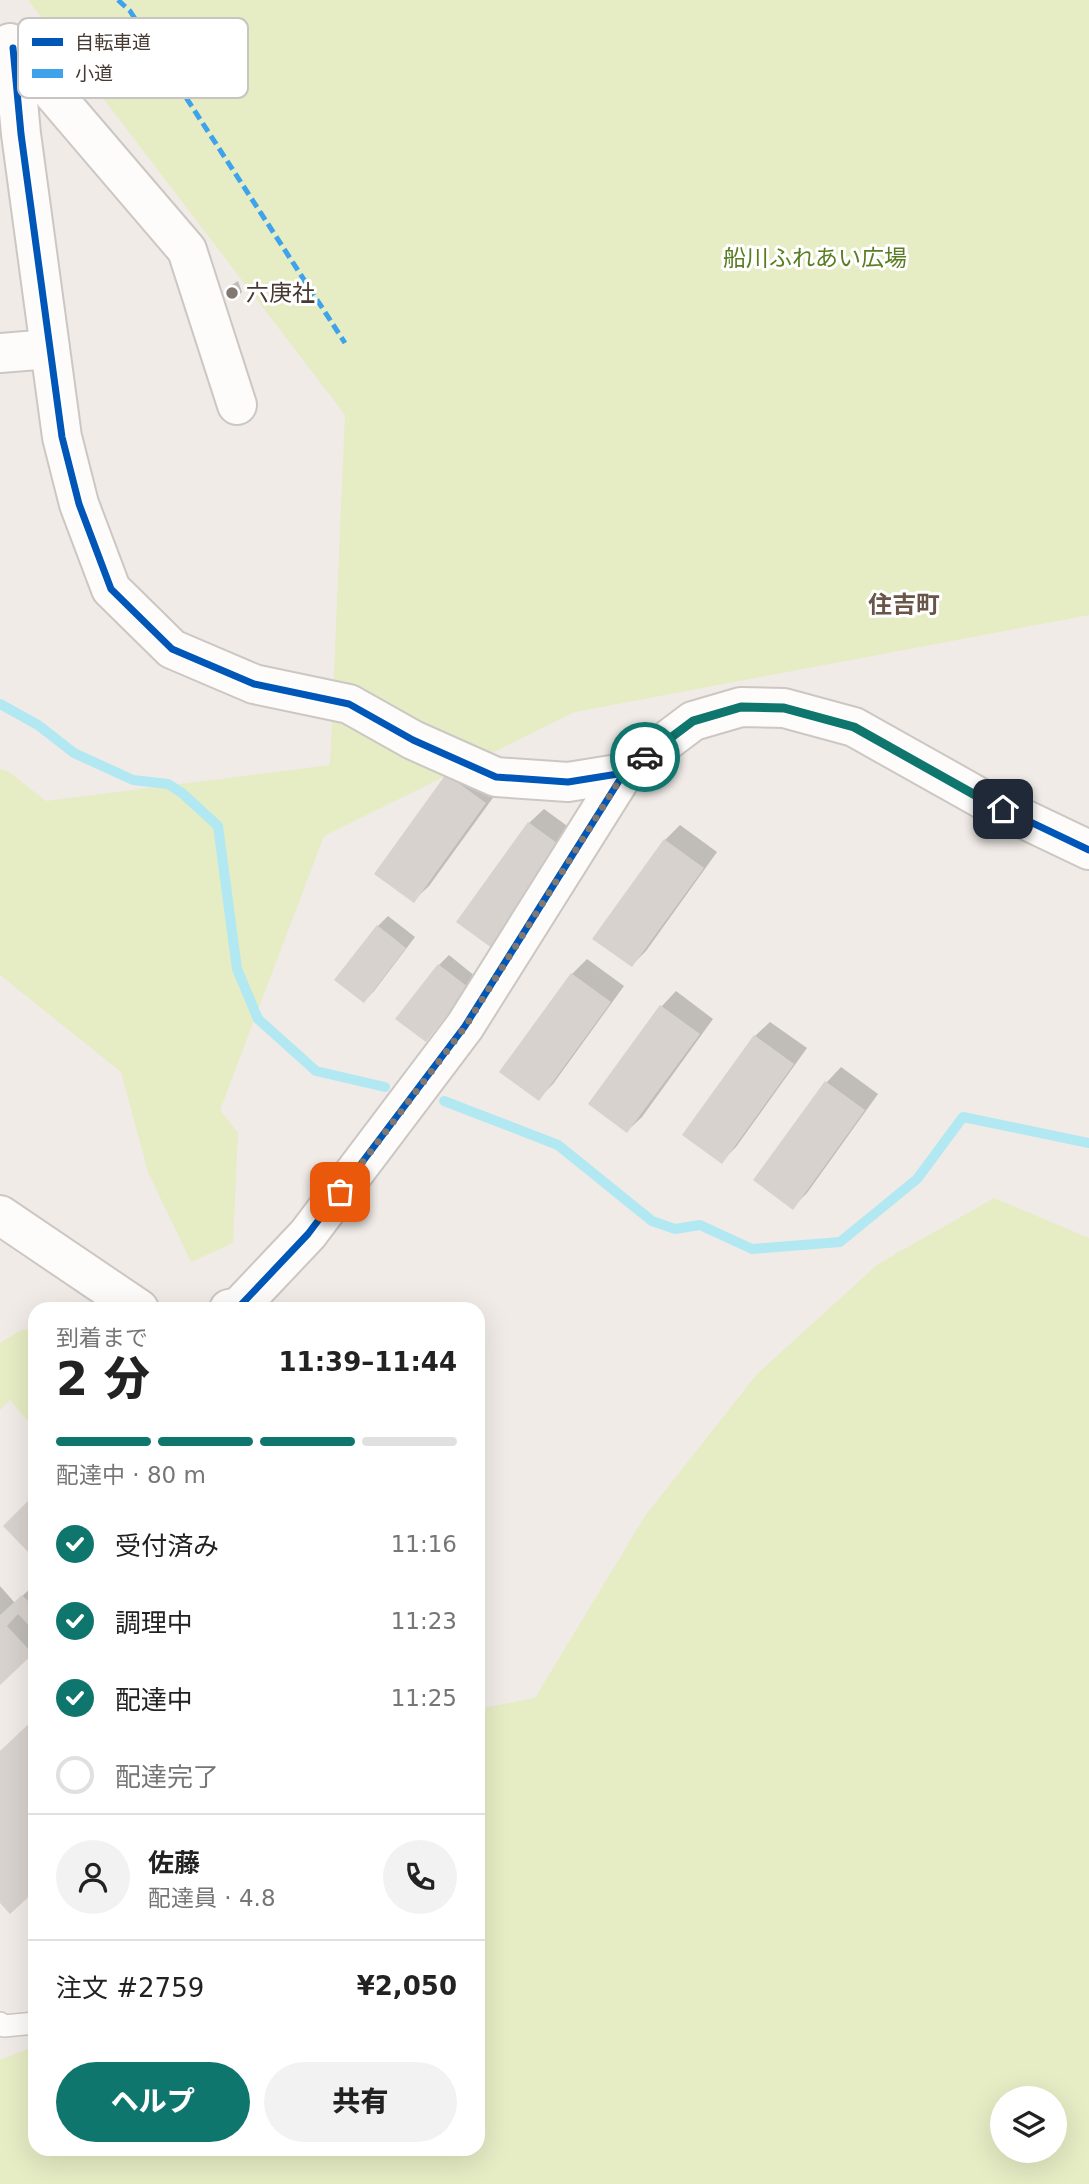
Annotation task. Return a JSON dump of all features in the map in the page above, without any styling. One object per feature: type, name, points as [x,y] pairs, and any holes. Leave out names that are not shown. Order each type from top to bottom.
[{"type":"street","points":[[6,38],[62,437],[79,504],[111,590],[172,649],[254,684],[349,704],[413,740],[496,777],[568,782],[624,773]]},
{"type":"street","points":[[6,38],[18,52]]},
{"type":"street","points":[[57,98],[187,250],[237,405]]},
{"type":"street","points":[[0,353],[50,349]]},
{"type":"street","points":[[244,1302],[308,1234],[465,1027],[624,773],[693,721],[741,707],[784,708],[854,727],[984,800],[1089,850]]},
{"type":"street","points":[[0,1216],[129,1302]]},
{"type":"lane","points":[[0,2024],[28,2024]]},
{"type":"green space","name":"船川ふれあい広場","points":[[28,0],[1089,0],[1089,615],[575,712],[324,836],[220,1110],[238,1133],[233,1243],[191,1262],[148,1172],[121,1072],[0,975],[0,769],[9,772],[46,801],[330,765],[345,415],[103,98],[248,98],[248,18],[42,18]]},
{"type":"green space","points":[[994,1198],[1089,1238],[1089,2184],[0,2184],[0,2060],[28,2049],[28,2156],[485,2156],[485,1708],[535,1698],[645,1516],[757,1374],[878,1264]]},
{"type":"green space","points":[[23,1329],[28,1330],[28,1421],[10,1400],[0,1410],[0,1343]]},
{"type":"building","name":"六庚社","points":[[233,285],[238,298],[230,301],[225,288]]},
{"type":"building","points":[[446,774],[486,803],[414,903],[374,874]]},
{"type":"building","points":[[528,822],[568,851],[496,951],[456,922]]},
{"type":"building","points":[[664,839],[704,868],[632,967],[592,939]]},
{"type":"building","points":[[377,925],[406,948],[364,1003],[334,980]]},
{"type":"building","points":[[438,964],[468,987],[426,1042],[395,1019]]},
{"type":"building","points":[[571,973],[611,1002],[539,1101],[499,1072]]},
{"type":"building","points":[[660,1005],[700,1034],[627,1133],[588,1104]]},
{"type":"building","points":[[754,1035],[794,1064],[722,1164],[682,1135]]},
{"type":"building","points":[[825,1081],[865,1110],[793,1210],[753,1180]]},
{"type":"building","points":[[28,1501],[28,1552],[3,1526]]},
{"type":"building","points":[[22,1595],[28,1601],[28,1625],[18,1614],[7,1626],[28,1649],[28,1659],[0,1685],[0,1615]]},
{"type":"building","points":[[28,1725],[28,1897],[10,1914],[0,1903],[0,1751]]},
{"type":"waterway","points":[[0,704],[38,725],[74,753],[133,780],[168,784],[182,793],[218,826],[237,969],[258,1019],[316,1071],[385,1087]]},
{"type":"waterway","points":[[444,1101],[558,1145],[652,1221],[675,1229],[700,1225],[752,1249],[840,1242],[917,1179],[963,1117],[1089,1143]]},
{"type":"marked path","points":[[118,0],[135,18]]},
{"type":"marked path","points":[[186,98],[345,343]]},
{"type":"cycle path","points":[[13,48],[21,134],[62,437],[79,504],[111,589],[172,649],[254,684],[349,704],[413,740],[496,777],[568,782],[624,773]]},
{"type":"cycle path","points":[[244,1302],[308,1234],[465,1026],[624,773],[693,721],[741,707],[784,708],[854,727],[984,800],[1089,850]]},
{"type":"way so far","points":[[340,1192],[465,1027],[624,773],[645,757]]},
{"type":"place","name":"六庚社","points":[[232,293]]},
{"type":"district","name":"住吉町","points":[[904,605]]},
{"type":"route","points":[[645,757],[693,721],[741,707],[784,708],[854,727],[1003,809]]}]
